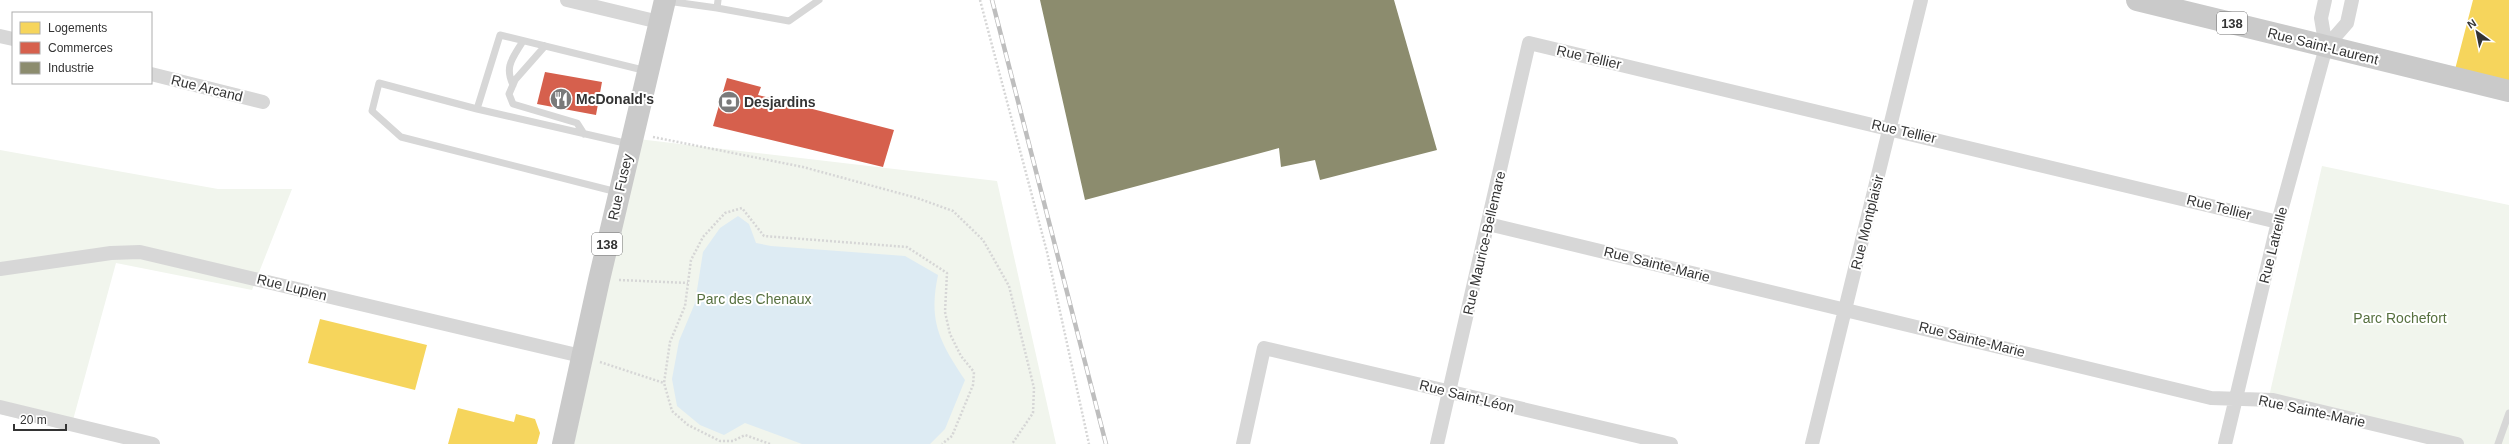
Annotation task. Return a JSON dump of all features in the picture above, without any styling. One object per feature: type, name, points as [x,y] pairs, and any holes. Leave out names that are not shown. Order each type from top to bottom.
[{"type":"main road","name":"Rue Fusey","points":[[563,444],[581,356],[664,0]]},
{"type":"main road","name":"Rue Saint-Laurent","points":[[2137,0],[2509,91]]},
{"type":"street","points":[[568,0],[659,22]]},
{"type":"street","name":"Rue Montplaisir","points":[[1812,444],[1921,0]]},
{"type":"street","name":"Rue Latreille","points":[[2225,444],[2278,222],[2326,47],[2321,18],[2325,0]]},
{"type":"street","name":"Rue Latreille","points":[[2326,47],[2347,23],[2352,0]]},
{"type":"street","points":[[0,36],[12,39]]},
{"type":"street","name":"Rue Tellier","points":[[1529,43],[1890,128],[2278,222]]},
{"type":"street","name":"Rue Maurice-Bellemare","points":[[1437,444],[1529,43]]},
{"type":"street","name":"Rue Arcand","points":[[152,74],[263,102]]},
{"type":"street","name":"Rue Sainte-Marie","points":[[1488,224],[2211,398],[2273,400],[2457,444]]},
{"type":"street","name":"Rue Lupien","points":[[0,269],[115,253],[140,252],[581,356]]},
{"type":"street","name":"Rue Saint-Léon","points":[[1243,444],[1264,348],[1671,444]]},
{"type":"street","points":[[0,407],[153,444]]},
{"type":"lane","points":[[664,0],[789,21],[819,0]]},
{"type":"lane","points":[[717,8],[718,0]]},
{"type":"lane","points":[[477,109],[500,35],[648,72]]},
{"type":"lane","points":[[513,85],[508,74],[509,67],[523,41]]},
{"type":"lane","points":[[545,46],[528,63],[513,85],[509,94],[513,104],[577,123],[584,134]]},
{"type":"lane","points":[[619,193],[401,136],[372,112],[379,83],[477,109],[584,134],[631,138]]},
{"type":"lane","points":[[2498,444],[2509,413]]},
{"type":"path","points":[[980,0],[1047,252],[1089,444]]},
{"type":"path","points":[[631,138],[802,167],[917,198],[953,211],[983,240],[1009,286],[1034,388],[1033,413],[1012,444]]},
{"type":"path","points":[[770,444],[745,435],[733,441],[720,441],[688,425],[672,411],[664,383],[670,342],[685,306],[692,260],[703,236],[725,213],[742,208],[754,220],[764,236],[907,247],[927,258],[947,273],[945,312],[950,334],[961,356],[974,372],[973,385],[952,436],[942,444]]},
{"type":"path","points":[[599,280],[688,283]]},
{"type":"path","points":[[581,356],[664,383]]},
{"type":"green space","name":"Parc des Chenaux","points":[[638,139],[997,181],[1056,444],[574,444]]},
{"type":"green space","points":[[0,150],[218,189],[292,189],[252,290],[116,263],[70,431],[0,414]]},
{"type":"green space","name":"Parc Rochefort","points":[[2322,166],[2509,205],[2509,444],[2456,444],[2268,401]]},
{"type":"shaded area","points":[[738,216],[749,224],[756,243],[771,246],[905,256],[938,275],[934,306],[938,331],[949,354],[965,380],[945,429],[930,444],[802,444],[745,423],[724,435],[700,425],[677,406],[672,379],[679,341],[695,303],[703,252],[720,228]]},
{"type":"building: Logements","points":[[2473,0],[2509,0],[2509,95],[2452,81]]},
{"type":"building: Logements","points":[[320,319],[427,345],[415,390],[308,363]]},
{"type":"building: Logements","points":[[458,408],[514,422],[516,414],[535,419],[540,433],[537,444],[448,444]]},
{"type":"building: Commerces","points":[[545,72],[602,82],[596,115],[537,104]]},
{"type":"building: Commerces","points":[[727,78],[761,87],[758,95],[894,130],[883,167],[713,126]]},
{"type":"building: Industrie","points":[[1040,0],[1394,0],[1437,150],[1320,180],[1315,160],[1281,167],[1279,148],[1085,200]]},
{"type":"railway","points":[[992,0],[1106,444]]},
{"type":"place","name":"McDonald's","points":[[561,99]]},
{"type":"place","name":"Desjardins","points":[[729,102]]}]
